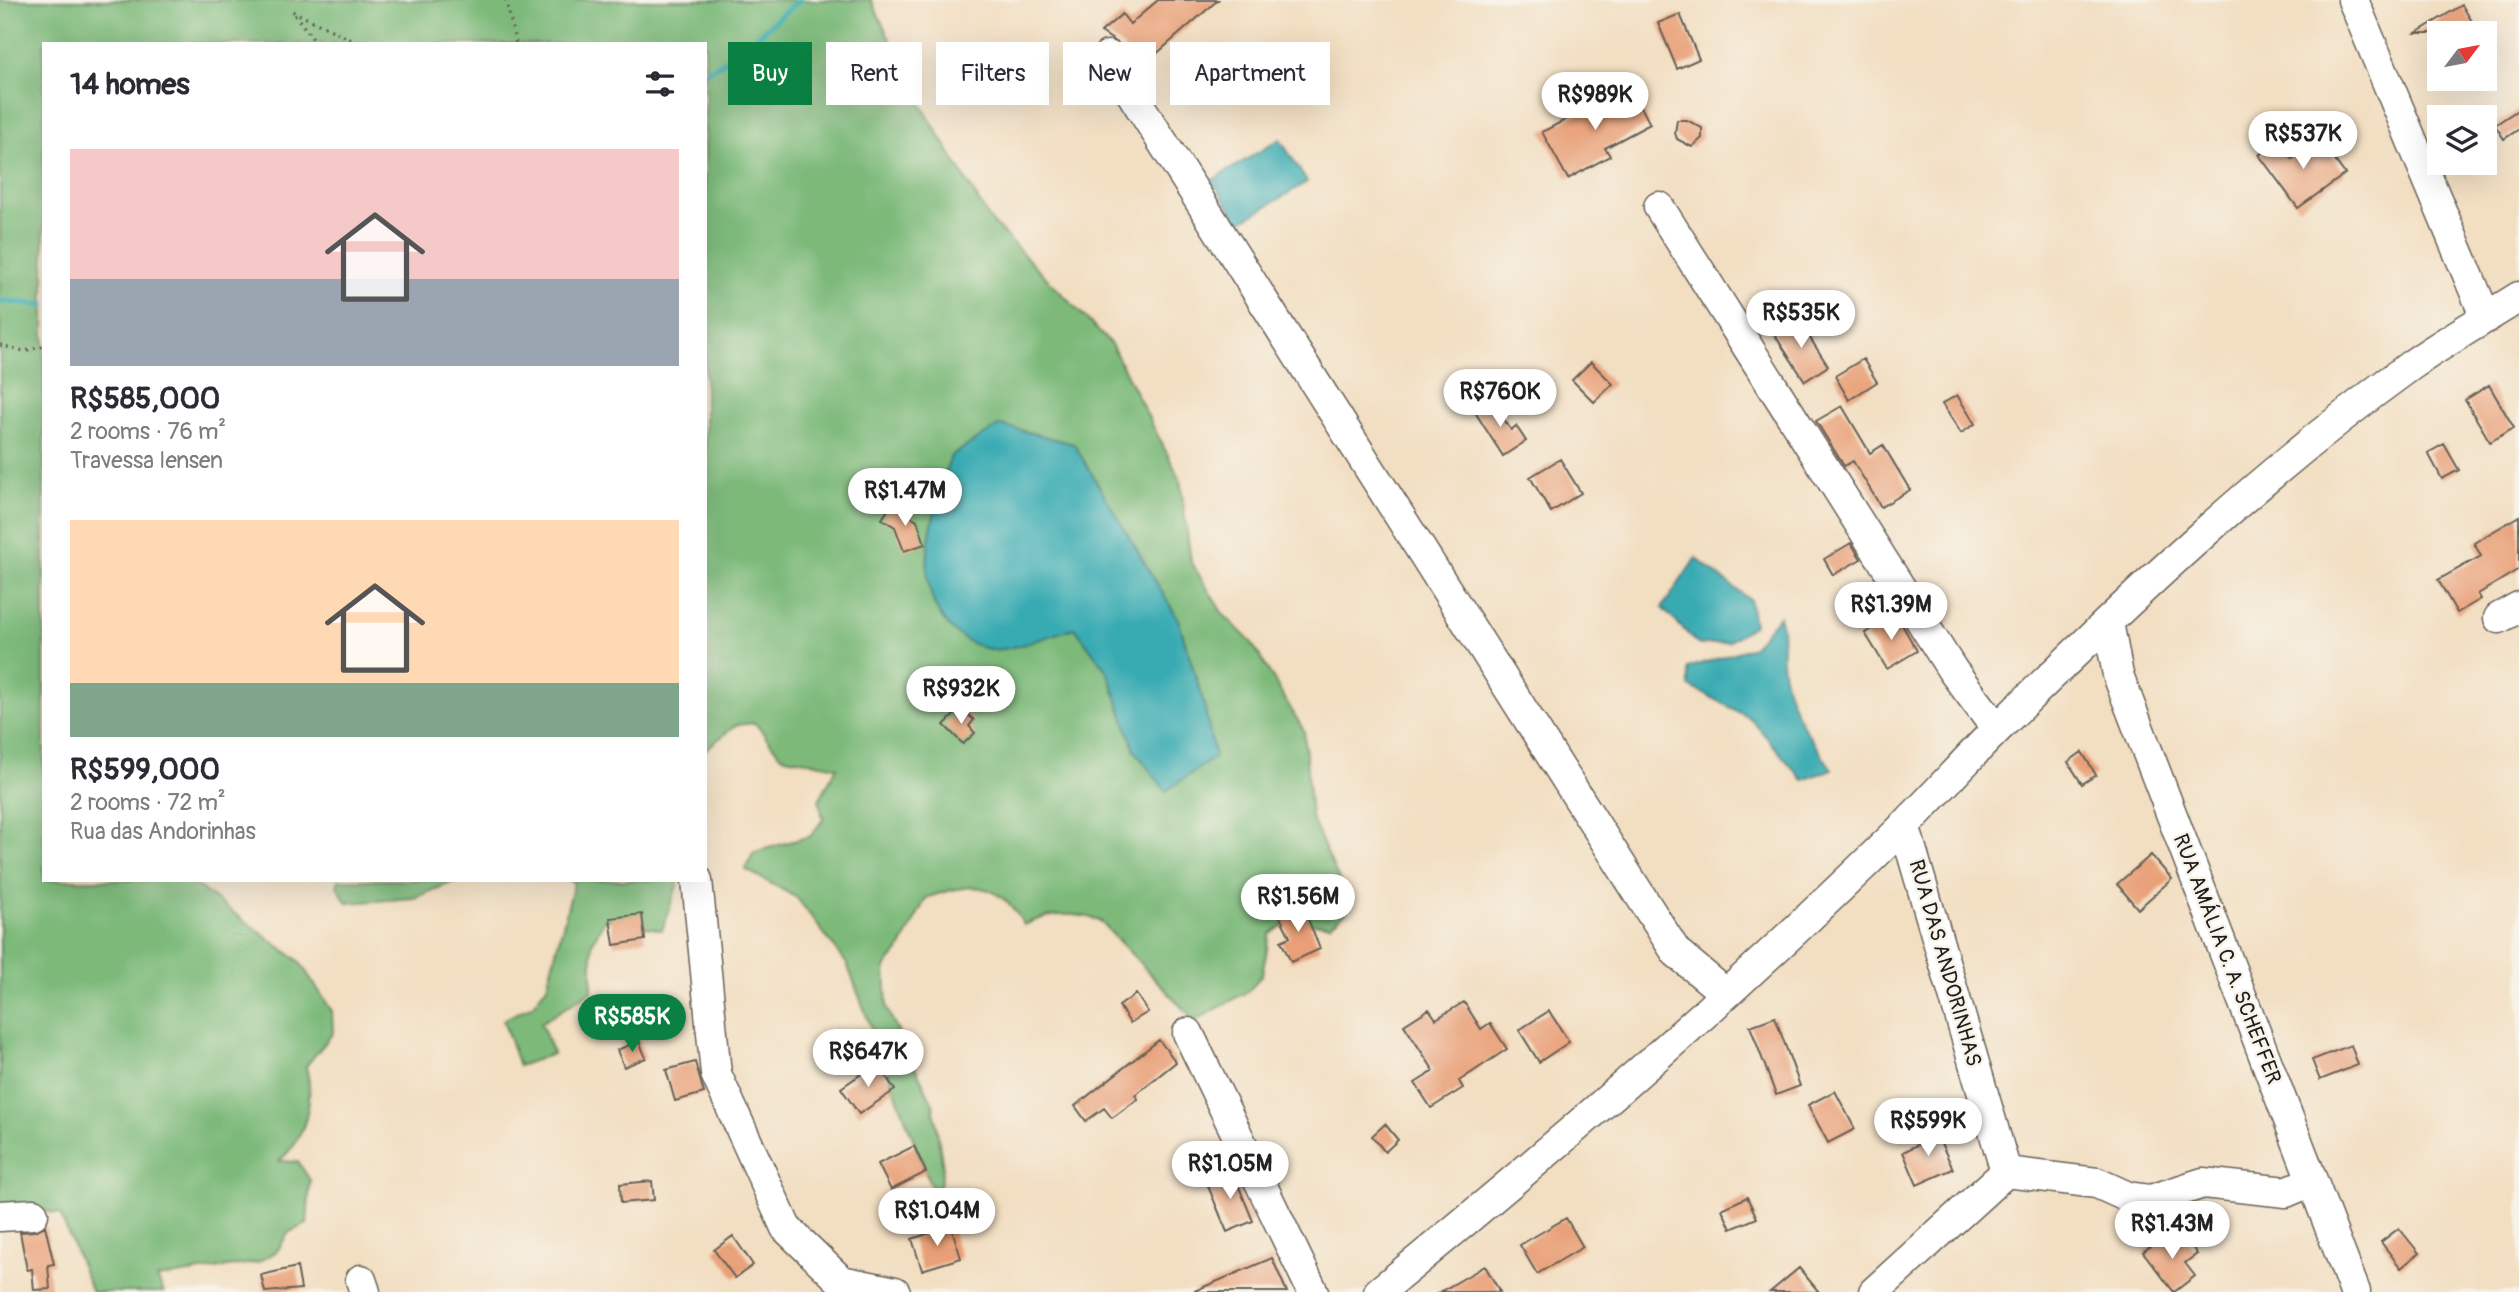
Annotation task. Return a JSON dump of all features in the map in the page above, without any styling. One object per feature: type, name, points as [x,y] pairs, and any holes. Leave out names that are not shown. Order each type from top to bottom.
[{"type":"street","points":[[2353,0],[2486,318]]},
{"type":"street","points":[[1139,105],[1676,952],[1726,994]]},
{"type":"street","points":[[1659,207],[1953,671],[1997,729]]},
{"type":"street","points":[[1379,1292],[1456,1230],[1726,994],[1904,825],[1997,729],[2108,622],[2214,525],[2413,364],[2519,297]]},
{"type":"street","name":"RUA AMÁLIA C. A. SCHEFFER","points":[[2108,622],[2118,676],[2355,1292]]},
{"type":"street","name":"RUA DAS ANDORINHAS","points":[[1904,825],[2006,1172]]},
{"type":"street","points":[[697,882],[716,1074],[786,1228],[841,1281],[895,1292]]},
{"type":"street","points":[[1188,1033],[1313,1292]]},
{"type":"street","points":[[1874,1292],[2006,1172],[2097,1183],[2128,1196],[2151,1200],[2203,1184],[2286,1192],[2312,1181]]},
{"type":"street","points":[[0,1216],[33,1214]]},
{"type":"path","points":[[506,0],[516,42]]},
{"type":"path","points":[[315,42],[292,11],[356,42]]},
{"type":"path","points":[[0,345],[24,351],[42,346]]},
{"type":"green space","points":[[0,0],[871,0],[891,42],[826,42],[826,105],[922,105],[990,220],[1111,344],[1180,479],[1191,562],[1223,614],[1252,643],[1304,731],[1311,817],[1344,891],[1346,912],[1331,925],[1288,922],[1270,934],[1262,974],[1250,990],[1195,1021],[1099,920],[1061,915],[1024,925],[1004,899],[982,888],[957,889],[926,898],[899,951],[885,967],[887,1009],[933,1104],[943,1168],[937,1202],[847,964],[797,898],[745,869],[754,852],[811,836],[823,819],[819,800],[837,767],[781,756],[755,723],[736,725],[707,748],[707,42],[42,42],[42,882],[192,882],[299,961],[332,1011],[333,1033],[306,1066],[309,1105],[306,1118],[296,1141],[279,1161],[298,1162],[310,1180],[307,1224],[289,1232],[277,1251],[259,1262],[157,1278],[164,1292],[92,1292],[60,1214],[0,1203]]},
{"type":"green space","points":[[338,882],[453,882],[414,898],[347,903],[337,886]]},
{"type":"green space","points":[[678,882],[662,930],[605,919],[592,943],[592,991],[541,1023],[553,1054],[519,1066],[503,1020],[533,1005],[547,986],[574,883]]},
{"type":"water","points":[[1280,139],[1307,182],[1239,223],[1216,186],[1210,189],[1206,184]]},
{"type":"water","points":[[1000,425],[1074,444],[1178,619],[1203,700],[1215,757],[1166,791],[1135,751],[1108,673],[1075,628],[1030,643],[987,649],[963,638],[944,621],[933,601],[928,578],[931,527],[951,456]]},
{"type":"water","points":[[1696,558],[1750,600],[1754,625],[1728,642],[1699,645],[1662,608]]},
{"type":"water","points":[[1779,616],[1787,690],[1799,718],[1832,769],[1803,780],[1750,718],[1689,686],[1688,668],[1753,647]]},
{"type":"building","points":[[1158,0],[1218,0],[1156,54],[1156,42],[1116,42],[1101,32],[1122,14],[1130,24]]},
{"type":"building","points":[[2462,5],[2472,21],[2436,21]]},
{"type":"building","points":[[1680,14],[1699,59],[1677,69],[1658,23]]},
{"type":"building","points":[[2427,26],[2427,33],[2416,33]]},
{"type":"building","points":[[1630,86],[1650,124],[1605,148],[1610,156],[1568,179],[1542,132]]},
{"type":"building","points":[[2519,109],[2519,129],[2504,139],[2497,124]]},
{"type":"building","points":[[1677,120],[1687,120],[1702,128],[1702,138],[1692,147],[1677,139]]},
{"type":"building","points":[[2319,139],[2345,174],[2298,208],[2259,155],[2278,141],[2292,159]]},
{"type":"building","points":[[1797,318],[1828,366],[1805,381],[1774,334]]},
{"type":"building","points":[[1863,359],[1877,382],[1849,400],[1835,376]]},
{"type":"building","points":[[1591,362],[1613,384],[1594,402],[1572,380]]},
{"type":"building","points":[[2489,385],[2514,428],[2490,442],[2465,400]]},
{"type":"building","points":[[1957,395],[1975,424],[1961,433],[1942,404]]},
{"type":"building","points":[[1492,401],[1511,430],[1516,426],[1526,441],[1503,456],[1475,412]]},
{"type":"building","points":[[1842,406],[1870,453],[1883,445],[1910,490],[1881,507],[1853,461],[1844,466],[1816,421]]},
{"type":"building","points":[[2444,444],[2459,470],[2442,479],[2428,453]]},
{"type":"building","points":[[1560,459],[1581,493],[1551,512],[1530,477]]},
{"type":"building","points":[[891,505],[917,520],[925,544],[904,551],[895,527],[882,519]]},
{"type":"building","points":[[2519,516],[2519,569],[2478,594],[2481,599],[2457,613],[2438,580],[2481,556],[2474,543]]},
{"type":"building","points":[[1851,543],[1861,559],[1833,575],[1824,559]]},
{"type":"building","points":[[1896,614],[1917,651],[1887,669],[1865,633]]},
{"type":"building","points":[[961,708],[974,720],[969,726],[975,733],[963,744],[944,725]]},
{"type":"building","points":[[2082,752],[2096,775],[2082,784],[2068,762]]},
{"type":"building","points":[[2151,855],[2172,879],[2138,909],[2117,884]]},
{"type":"building","points":[[1302,904],[1320,949],[1291,962],[1281,941],[1290,937],[1279,915]]},
{"type":"building","points":[[642,914],[645,940],[614,945],[610,918]]},
{"type":"building","points":[[1136,994],[1148,1012],[1130,1023],[1119,1006]]},
{"type":"building","points":[[1464,1002],[1481,1029],[1490,1023],[1507,1049],[1459,1081],[1463,1088],[1431,1108],[1415,1083],[1434,1071],[1404,1025],[1429,1009],[1436,1019]]},
{"type":"building","points":[[1549,1011],[1569,1042],[1539,1062],[1519,1030]]},
{"type":"building","points":[[1775,1017],[1800,1086],[1776,1095],[1750,1026]]},
{"type":"building","points":[[1159,1040],[1176,1062],[1135,1095],[1138,1099],[1112,1118],[1104,1108],[1086,1121],[1075,1106]]},
{"type":"building","points":[[639,1041],[646,1058],[624,1067],[617,1050]]},
{"type":"building","points":[[2351,1045],[2358,1065],[2320,1080],[2312,1060]]},
{"type":"building","points":[[695,1062],[704,1093],[675,1101],[666,1070]]},
{"type":"building","points":[[877,1063],[895,1090],[859,1114],[841,1088]]},
{"type":"building","points":[[1835,1091],[1855,1129],[1828,1143],[1808,1105]]},
{"type":"building","points":[[1385,1124],[1398,1140],[1385,1152],[1372,1136]]},
{"type":"building","points":[[1935,1130],[1953,1169],[1917,1185],[1903,1152],[1919,1144],[1917,1138]]},
{"type":"building","points":[[914,1146],[926,1172],[891,1190],[878,1164]]},
{"type":"building","points":[[1232,1170],[1253,1221],[1227,1232],[1206,1181]]},
{"type":"building","points":[[652,1181],[654,1200],[621,1203],[620,1184]]},
{"type":"building","points":[[1747,1197],[1757,1218],[1731,1229],[1722,1209]]},
{"type":"building","points":[[1566,1218],[1583,1247],[1537,1274],[1520,1245]]},
{"type":"building","points":[[45,1226],[54,1264],[48,1265],[50,1289],[34,1290],[32,1269],[27,1270],[20,1232],[35,1231]]},
{"type":"building","points":[[951,1226],[961,1258],[922,1270],[912,1239]]},
{"type":"building","points":[[2399,1228],[2419,1253],[2401,1268],[2381,1242]]},
{"type":"building","points":[[733,1236],[753,1265],[735,1278],[714,1250]]},
{"type":"building","points":[[2164,1236],[2171,1246],[2184,1236],[2197,1254],[2185,1263],[2195,1276],[2174,1292],[2143,1252]]},
{"type":"building","points":[[1272,1258],[1287,1292],[1192,1292]]},
{"type":"building","points":[[1485,1266],[1500,1292],[1440,1292]]},
{"type":"building","points":[[297,1267],[301,1289],[265,1292],[261,1275]]},
{"type":"building","points":[[1799,1268],[1819,1292],[1770,1292]]},
{"type":"waterway","points":[[707,71],[737,54],[799,0]]},
{"type":"waterway","points":[[0,301],[42,305]]}]
